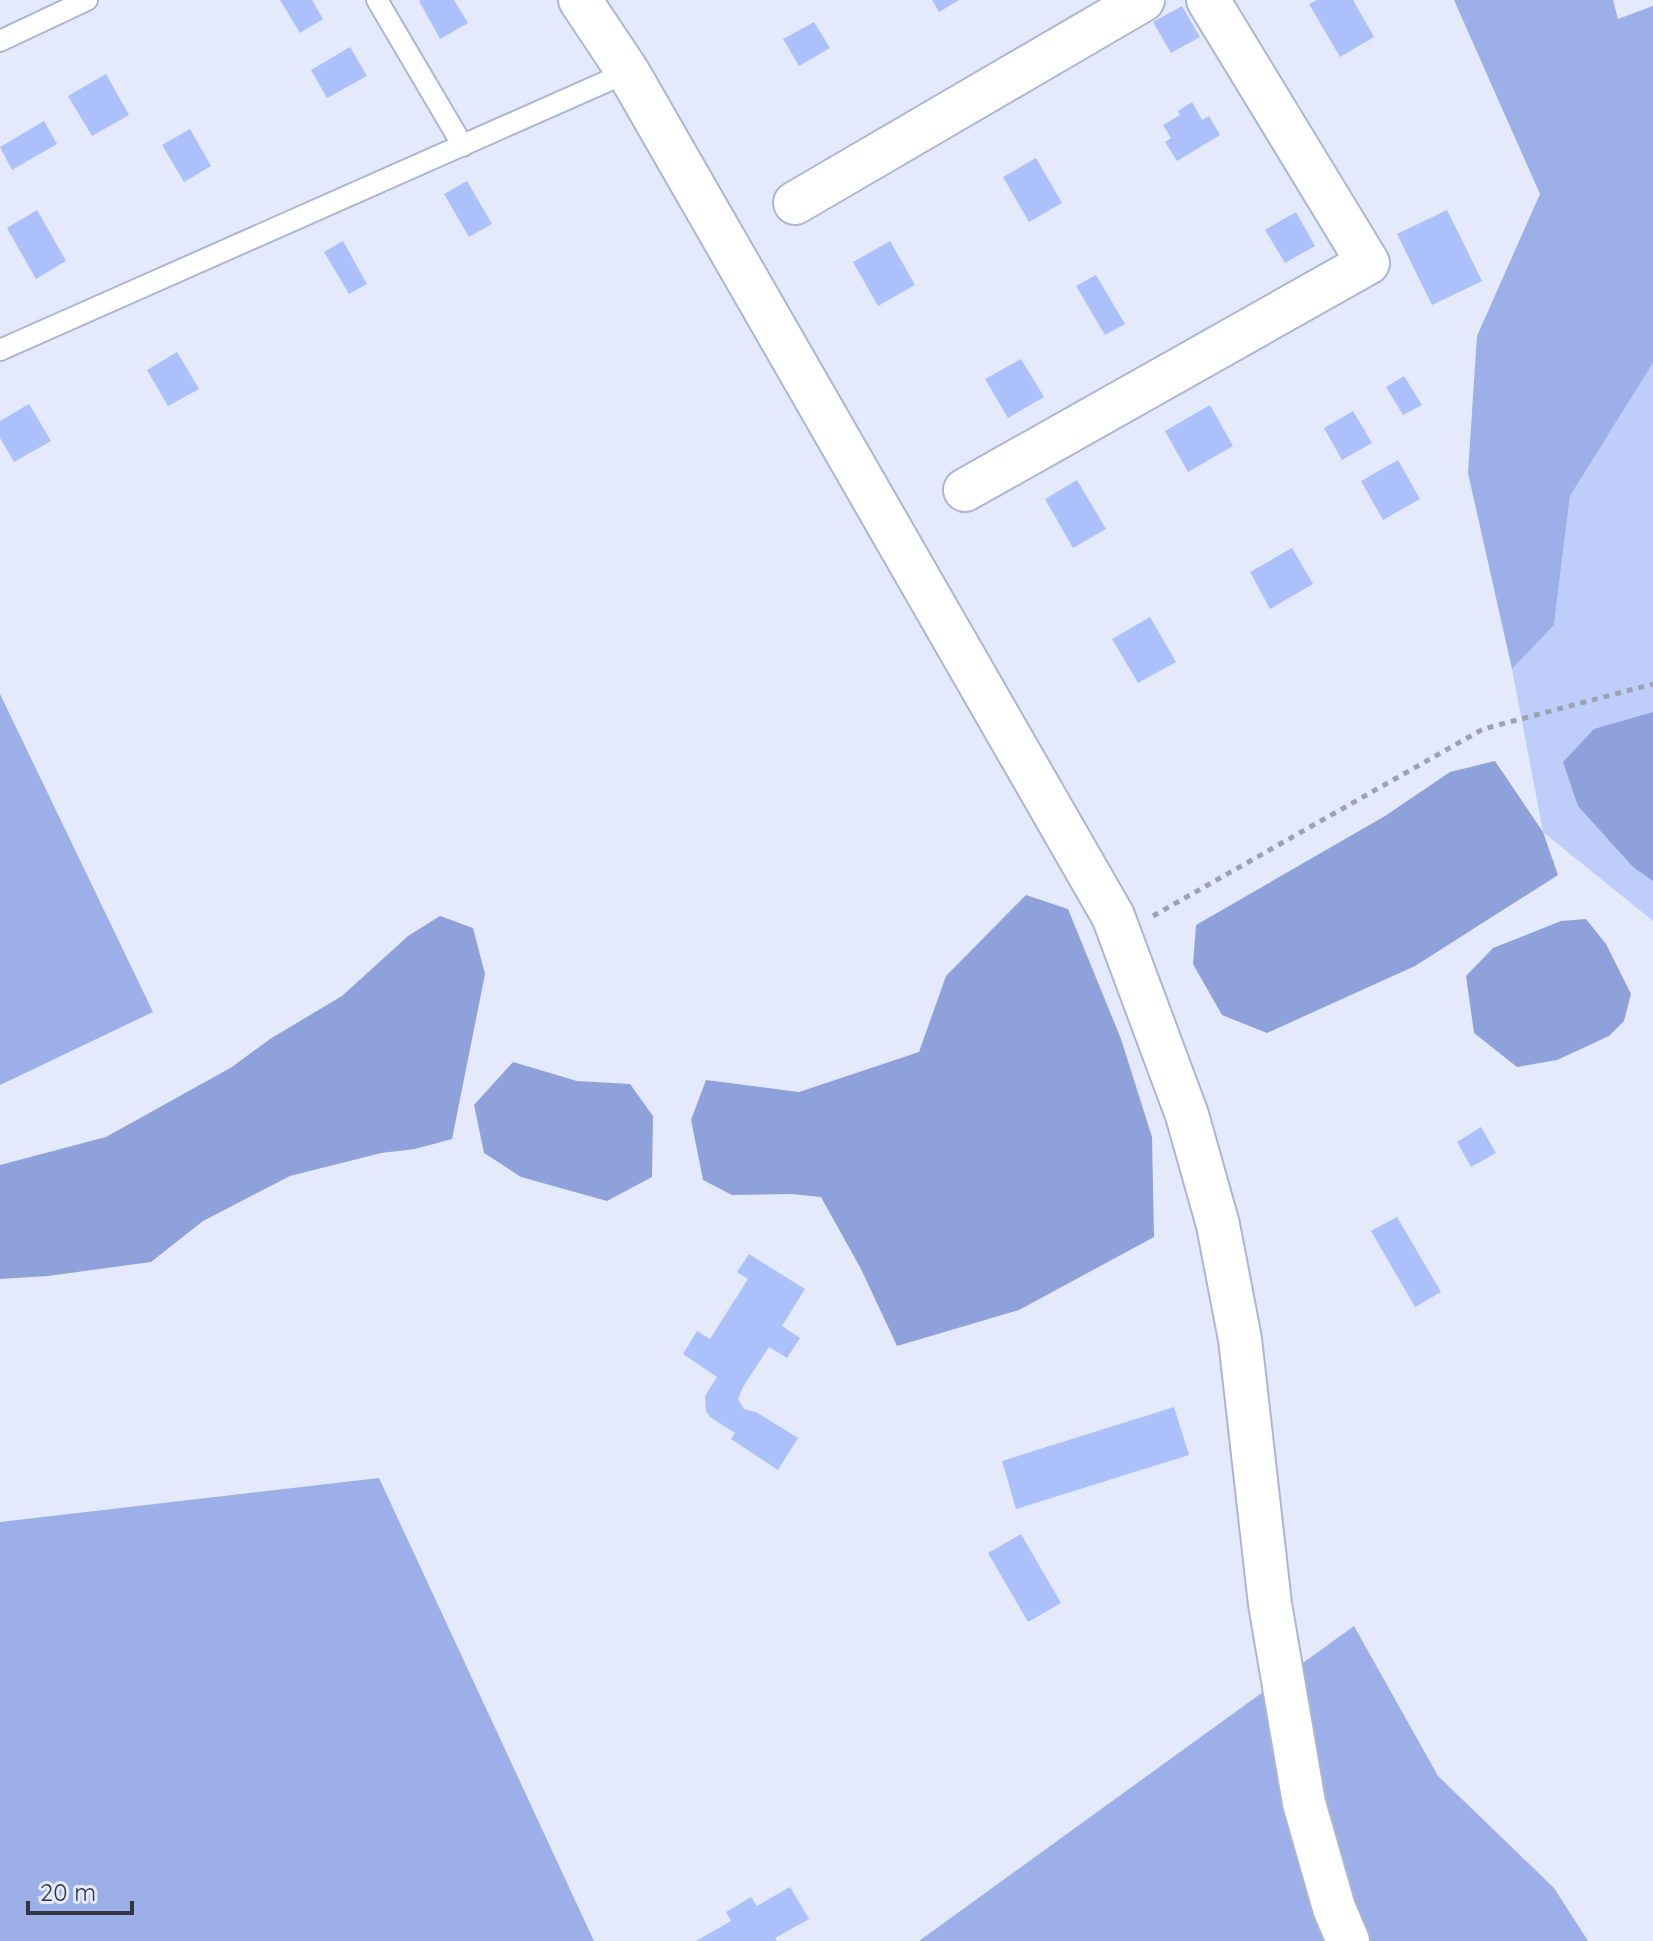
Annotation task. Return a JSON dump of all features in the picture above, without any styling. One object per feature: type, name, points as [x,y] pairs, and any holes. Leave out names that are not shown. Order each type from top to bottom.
[{"type":"street","points":[[580,0],[628,72],[1113,916],[1187,1115],[1218,1225],[1240,1339],[1270,1604],[1304,1803],[1334,1908],[1348,1941]]},
{"type":"street","points":[[795,203],[1143,0]]},
{"type":"street","points":[[965,490],[1368,263],[1208,0]]},
{"type":"lane","points":[[0,41],[87,0]]},
{"type":"lane","points":[[377,0],[463,146]]},
{"type":"lane","points":[[0,350],[628,72]]},
{"type":"path","points":[[1120,934],[1483,729],[1653,684]]},
{"type":"shaded area","points":[[1454,0],[1613,0],[1618,19],[1653,6],[1653,363],[1570,496],[1554,625],[1512,669],[1468,473],[1477,336],[1540,194]]},
{"type":"shaded area","points":[[1653,363],[1653,921],[1543,832],[1512,669],[1554,625],[1570,496]]},
{"type":"shaded area","points":[[0,694],[153,1012],[0,1085]]},
{"type":"shaded area","points":[[1653,712],[1653,881],[1633,867],[1578,806],[1563,762],[1594,729]]},
{"type":"shaded area","points":[[1495,761],[1543,832],[1558,875],[1415,966],[1267,1033],[1222,1015],[1193,964],[1196,925],[1385,816],[1450,772]]},
{"type":"shaded area","points":[[1026,895],[1068,909],[1121,1039],[1152,1137],[1154,1237],[1019,1310],[897,1346],[861,1269],[821,1197],[732,1195],[703,1180],[691,1120],[706,1080],[799,1092],[919,1052],[946,976]]},
{"type":"shaded area","points":[[440,916],[473,928],[485,974],[452,1139],[290,1176],[203,1221],[151,1262],[0,1279],[0,1165],[106,1137],[232,1067],[270,1039],[342,996],[408,936]]},
{"type":"shaded area","points":[[1586,919],[1606,944],[1631,994],[1624,1021],[1609,1036],[1557,1060],[1517,1067],[1474,1033],[1466,976],[1493,948],[1561,921]]},
{"type":"shaded area","points":[[513,1062],[577,1081],[630,1084],[653,1116],[652,1177],[607,1201],[521,1177],[484,1153],[474,1105]]},
{"type":"shaded area","points":[[379,1478],[594,1941],[0,1941],[0,1522]]},
{"type":"shaded area","points":[[1354,1626],[1438,1776],[1554,1888],[1588,1941],[919,1941]]},
{"type":"building","points":[[280,0],[312,0],[323,19],[300,33]]},
{"type":"building","points":[[421,0],[454,0],[468,23],[440,39]]},
{"type":"building","points":[[932,0],[959,0],[939,12]]},
{"type":"building","points":[[1317,0],[1353,0],[1374,37],[1340,57],[1309,4]]},
{"type":"building","points":[[1182,6],[1200,37],[1171,53],[1153,22]]},
{"type":"building","points":[[814,22],[830,48],[799,66],[783,39]]},
{"type":"building","points":[[350,47],[367,76],[327,98],[311,70]]},
{"type":"building","points":[[106,74],[129,115],[92,136],[68,96]]},
{"type":"building","points":[[1192,102],[1202,120],[1209,116],[1220,135],[1177,161],[1165,142],[1171,138],[1163,125],[1180,115],[1178,111]]},
{"type":"building","points":[[44,121],[57,144],[12,170],[0,147]]},
{"type":"building","points":[[190,129],[211,166],[184,182],[162,145]]},
{"type":"building","points":[[1036,158],[1062,203],[1029,222],[1003,177]]},
{"type":"building","points":[[467,181],[492,224],[469,237],[444,194]]},
{"type":"building","points":[[37,210],[66,261],[36,279],[7,228]]},
{"type":"building","points":[[1447,210],[1482,281],[1432,305],[1397,234]]},
{"type":"building","points":[[1296,212],[1315,246],[1285,263],[1265,230]]},
{"type":"building","points":[[343,241],[367,284],[349,294],[324,252]]},
{"type":"building","points":[[890,241],[915,285],[878,306],[853,262]]},
{"type":"building","points":[[1096,275],[1125,324],[1105,335],[1076,286]]},
{"type":"building","points":[[177,352],[199,389],[168,406],[147,370]]},
{"type":"building","points":[[1021,359],[1044,397],[1008,418],[985,379]]},
{"type":"building","points":[[1404,376],[1422,405],[1403,415],[1386,387]]},
{"type":"building","points":[[29,404],[51,441],[14,462],[0,438],[0,421]]},
{"type":"building","points":[[1210,405],[1233,446],[1188,472],[1165,431]]},
{"type":"building","points":[[1353,411],[1372,443],[1342,460],[1324,428]]},
{"type":"building","points":[[1398,460],[1420,499],[1383,520],[1361,481]]},
{"type":"building","points":[[1077,480],[1106,529],[1073,548],[1045,499]]},
{"type":"building","points":[[1292,548],[1313,584],[1270,609],[1250,572]]},
{"type":"building","points":[[1150,617],[1176,662],[1138,683],[1112,639]]},
{"type":"building","points":[[1481,1127],[1496,1153],[1471,1167],[1457,1142]]},
{"type":"building","points":[[1397,1217],[1441,1292],[1415,1307],[1371,1231]]},
{"type":"building","points":[[749,1254],[805,1289],[782,1326],[800,1338],[787,1358],[769,1347],[738,1399],[744,1409],[756,1412],[798,1438],[778,1470],[731,1439],[735,1433],[710,1417],[706,1411],[705,1396],[717,1377],[683,1354],[697,1331],[710,1339],[748,1279],[737,1272]]},
{"type":"building","points":[[1174,1407],[1189,1455],[1016,1509],[1002,1461]]},
{"type":"building","points":[[1021,1534],[1061,1603],[1028,1622],[988,1553]]},
{"type":"building","points":[[790,1887],[809,1919],[775,1938],[777,1941],[696,1941],[731,1921],[726,1912],[751,1897],[757,1906]]}]
